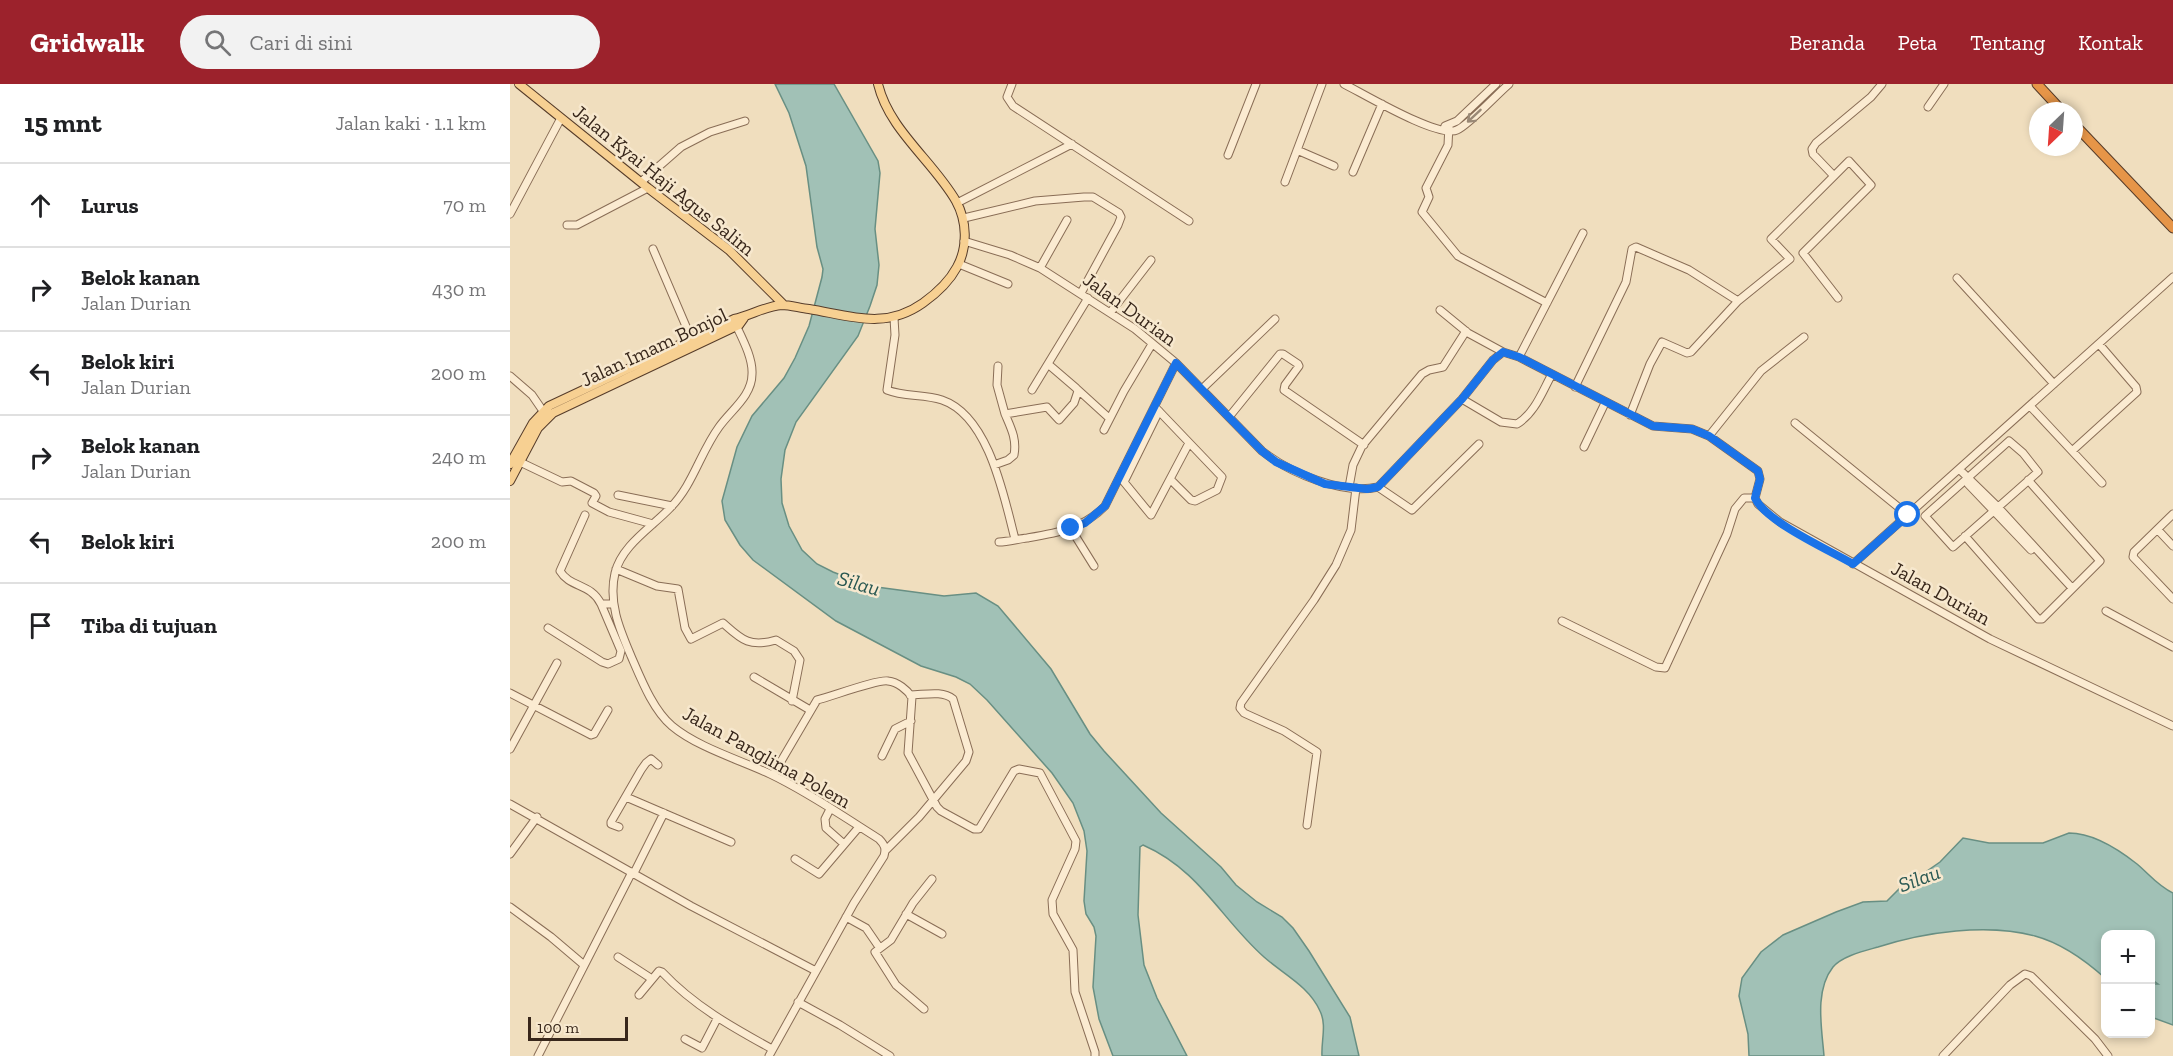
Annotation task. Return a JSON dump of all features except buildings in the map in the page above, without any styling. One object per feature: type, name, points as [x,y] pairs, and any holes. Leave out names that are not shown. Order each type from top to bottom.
[{"type":"highway","points":[[2037,84],[2054,102]]},
{"type":"highway","points":[[2083,133],[2173,228]]},
{"type":"main road","name":"Jalan Kyai Haji Agus Salim","points":[[519,84],[729,250],[784,305]]},
{"type":"main road","points":[[784,305],[876,321],[894,318],[912,311],[938,292],[958,264],[964,241],[964,218],[938,175],[891,116],[882,99],[878,84]]},
{"type":"main road","name":"Jalan Imam Bonjol","points":[[510,464],[533,423],[543,411],[565,398],[689,342],[735,323],[742,323],[744,318],[784,305]]},
{"type":"main road","name":"Jalan Imam Bonjol","points":[[510,481],[538,428],[553,413],[689,342]]},
{"type":"street","points":[[1012,84],[1007,98],[1013,106],[1189,221]]},
{"type":"street","points":[[1228,155],[1256,84]]},
{"type":"street","points":[[1286,182],[1322,84]]},
{"type":"street","points":[[1344,84],[1434,129],[1461,128],[1509,84]]},
{"type":"street","points":[[1496,84],[1449,129],[1448,145],[1426,188],[1429,197],[1423,210],[1424,216],[1458,256],[1547,303]]},
{"type":"street","points":[[1834,176],[1813,154],[1812,149],[1871,97],[1882,84]]},
{"type":"street","points":[[1928,107],[1944,84]]},
{"type":"street","points":[[1353,172],[1382,104]]},
{"type":"street","points":[[510,214],[561,118]]},
{"type":"street","points":[[567,225],[577,225],[644,185],[681,147],[710,132],[745,121]]},
{"type":"street","points":[[957,203],[1072,144]]},
{"type":"street","points":[[1297,150],[1334,166]]},
{"type":"street","points":[[1849,161],[1871,185],[1793,261],[1771,239],[1834,176],[1849,161]]},
{"type":"street","points":[[964,218],[1035,201],[1084,197],[1093,197],[1119,213],[1121,217],[1118,225],[1081,293]]},
{"type":"street","points":[[1040,268],[1067,220]]},
{"type":"street","points":[[1519,357],[1583,233]]},
{"type":"street","name":"Jalan Durian","points":[[964,241],[1010,255],[1040,268],[1110,313],[1176,363],[1262,451],[1276,462],[1325,484],[1367,489],[1378,487]]},
{"type":"street","points":[[1575,387],[1626,282],[1632,249],[1636,247],[1689,270],[1738,302]]},
{"type":"street","points":[[653,249],[689,342]]},
{"type":"street","points":[[1803,253],[1838,298]]},
{"type":"street","points":[[1630,415],[1650,364],[1662,342],[1689,353],[1738,302],[1790,259]]},
{"type":"street","points":[[1110,313],[1151,260]]},
{"type":"street","points":[[958,264],[1008,284]]},
{"type":"street","points":[[1853,564],[2173,277]]},
{"type":"street","points":[[1957,278],[2054,384]]},
{"type":"street","points":[[1032,390],[1088,298]]},
{"type":"street","points":[[1440,310],[1466,331],[1503,352],[1519,357],[1630,415],[1660,428],[1692,429],[1709,436],[1758,471],[1760,479],[1755,498],[1744,498],[1735,508],[1727,534],[1665,668],[1656,666],[1562,621]]},
{"type":"street","points":[[894,318],[895,335],[887,390],[942,400],[960,409],[975,427],[994,465],[1015,539]]},
{"type":"street","points":[[1202,389],[1275,319]]},
{"type":"street","name":"Jalan Panglima Polem","points":[[735,323],[752,366],[750,388],[712,437],[692,477],[672,506],[620,559],[613,584],[619,627],[638,673],[665,719],[685,735],[772,775],[859,826],[879,839],[886,850]]},
{"type":"street","points":[[1307,825],[1317,752],[1284,731],[1244,713],[1240,708],[1241,703],[1336,565],[1351,530],[1353,465],[1364,445],[1422,374],[1443,367],[1466,331]]},
{"type":"street","points":[[1709,436],[1761,371],[1804,337]]},
{"type":"street","points":[[1104,430],[1152,344]]},
{"type":"street","points":[[2072,451],[2137,392],[2136,387],[2099,344]]},
{"type":"street","points":[[1479,444],[1412,510],[1378,487],[1462,399],[1493,360],[1503,352]]},
{"type":"street","points":[[1229,417],[1280,354],[1283,354],[1299,366],[1285,385],[1284,390],[1364,445]]},
{"type":"street","points":[[1176,363],[1124,483],[1152,515],[1189,443]]},
{"type":"street","points":[[1048,364],[1109,418]]},
{"type":"street","points":[[994,465],[1014,455],[1016,445],[997,385],[998,366]]},
{"type":"street","points":[[1462,399],[1501,422],[1517,424],[1533,409],[1552,374]]},
{"type":"street","points":[[510,376],[532,394],[543,411]]},
{"type":"street","points":[[1005,414],[1047,407],[1059,420],[1074,403],[1077,396],[1076,388]]},
{"type":"street","points":[[1584,447],[1605,403]]},
{"type":"street","points":[[2030,406],[2102,483]]},
{"type":"street","points":[[1157,409],[1222,477],[1216,490],[1194,501],[1170,479]]},
{"type":"street","points":[[999,542],[1062,532],[1085,523],[1105,506],[1157,409]]},
{"type":"street","points":[[1795,423],[1908,515]]},
{"type":"street","points":[[2010,440],[2038,469],[2038,472],[1953,547],[1925,517],[1968,478],[2010,440]]},
{"type":"street","points":[[520,462],[562,483],[571,481],[578,484],[594,493],[596,496],[592,503],[609,512],[653,524]]},
{"type":"street","points":[[1959,469],[2070,589]]},
{"type":"street","points":[[1965,536],[2038,619],[2042,619],[2098,564],[2099,559],[2028,480]]},
{"type":"street","points":[[618,495],[672,506]]},
{"type":"street","name":"Jalan Durian","points":[[1755,498],[1758,504],[1780,522],[1990,639],[2173,726]]},
{"type":"street","points":[[2173,514],[2134,552],[2133,557],[2173,599]]},
{"type":"street","points":[[548,628],[602,662],[608,664],[619,658],[621,651],[602,604],[593,592],[568,579],[560,571],[585,515]]},
{"type":"street","points":[[1071,528],[1094,567]]},
{"type":"street","points":[[2158,530],[2173,546]]},
{"type":"street","points":[[616,569],[657,586],[678,589],[685,628],[691,639],[723,622],[739,639],[762,645],[776,640],[794,651],[800,660],[792,701]]},
{"type":"street","points":[[602,604],[614,604]]},
{"type":"street","points":[[2106,610],[2173,646]]},
{"type":"street","points":[[510,749],[557,663]]},
{"type":"street","points":[[754,677],[810,710]]},
{"type":"street","points":[[772,775],[817,700],[884,681],[895,683],[910,695],[913,702],[908,753],[941,811],[976,829],[982,827],[1014,771],[1019,769],[1041,774],[1076,841],[1075,849],[1052,900],[1051,909],[1073,950],[1075,992],[1095,1056]]},
{"type":"street","points":[[510,693],[592,736],[608,710]]},
{"type":"street","points":[[639,995],[659,971],[663,972],[679,989],[717,1018],[770,1053],[886,850],[966,761],[969,752],[953,699],[944,694],[910,695]]},
{"type":"street","points":[[882,756],[895,729],[911,721]]},
{"type":"street","points":[[619,827],[611,823],[646,763],[651,759],[658,765]]},
{"type":"street","points":[[626,797],[731,842]]},
{"type":"street","points":[[510,804],[816,971]]},
{"type":"street","points":[[830,809],[825,819],[826,828],[844,844]]},
{"type":"street","points":[[538,1056],[664,813]]},
{"type":"street","points":[[510,854],[537,817]]},
{"type":"street","points":[[795,859],[819,874],[859,826]]},
{"type":"street","points":[[924,1009],[896,985],[874,953],[891,940],[906,914],[932,879]]},
{"type":"street","points":[[510,907],[584,965]]},
{"type":"street","points":[[906,914],[942,934]]},
{"type":"street","points":[[846,917],[866,928],[879,947]]},
{"type":"street","points":[[618,957],[652,980]]},
{"type":"street","points":[[1943,1056],[2010,985],[2025,974],[2031,976],[2095,1039],[2108,1056]]},
{"type":"street","points":[[798,1002],[890,1056]]},
{"type":"street","points":[[685,1039],[702,1048],[717,1018]]},
{"type":"water","name":"Silau","points":[[775,84],[834,84],[878,161],[880,173],[875,229],[879,265],[877,285],[870,306],[858,336],[796,422],[785,450],[781,479],[782,503],[789,526],[802,550],[817,564],[869,586],[944,596],[976,593],[998,606],[1051,669],[1090,734],[1104,751],[1161,813],[1221,867],[1236,885],[1257,902],[1282,917],[1293,928],[1350,1017],[1359,1056],[1322,1056],[1322,1016],[1309,994],[1264,957],[1195,881],[1163,855],[1143,845],[1140,847],[1138,915],[1144,965],[1157,998],[1187,1056],[1113,1056],[1099,1019],[1093,987],[1096,936],[1094,927],[1086,914],[1084,901],[1087,851],[1084,831],[1073,803],[1052,773],[970,684],[921,666],[836,621],[753,560],[740,545],[725,520],[722,501],[737,447],[752,416],[784,378],[795,358],[809,326],[823,269],[817,247],[806,166],[789,113]]},
{"type":"water","name":"Silau","points":[[2069,833],[2096,839],[2137,864],[2173,893],[2173,1025],[2155,1018],[2155,984],[2158,984],[2155,982],[2155,930],[2101,930],[2101,975],[2073,953],[2035,936],[1997,930],[1956,931],[1896,942],[1854,954],[1837,963],[1827,977],[1821,999],[1824,1056],[1749,1056],[1748,1034],[1739,996],[1742,978],[1761,952],[1783,935],[1863,902],[1887,901],[1910,878],[1924,873],[1940,862],[1963,838],[1989,843],[2043,843]]},
{"type":"route","points":[[1071,528],[1085,523],[1105,506],[1176,363],[1255,445],[1276,462],[1325,484],[1367,489],[1378,487],[1462,399],[1493,360],[1503,352],[1519,357],[1653,426],[1692,429],[1709,436],[1758,471],[1760,479],[1755,498],[1772,517],[1853,564],[1908,515]]}]
